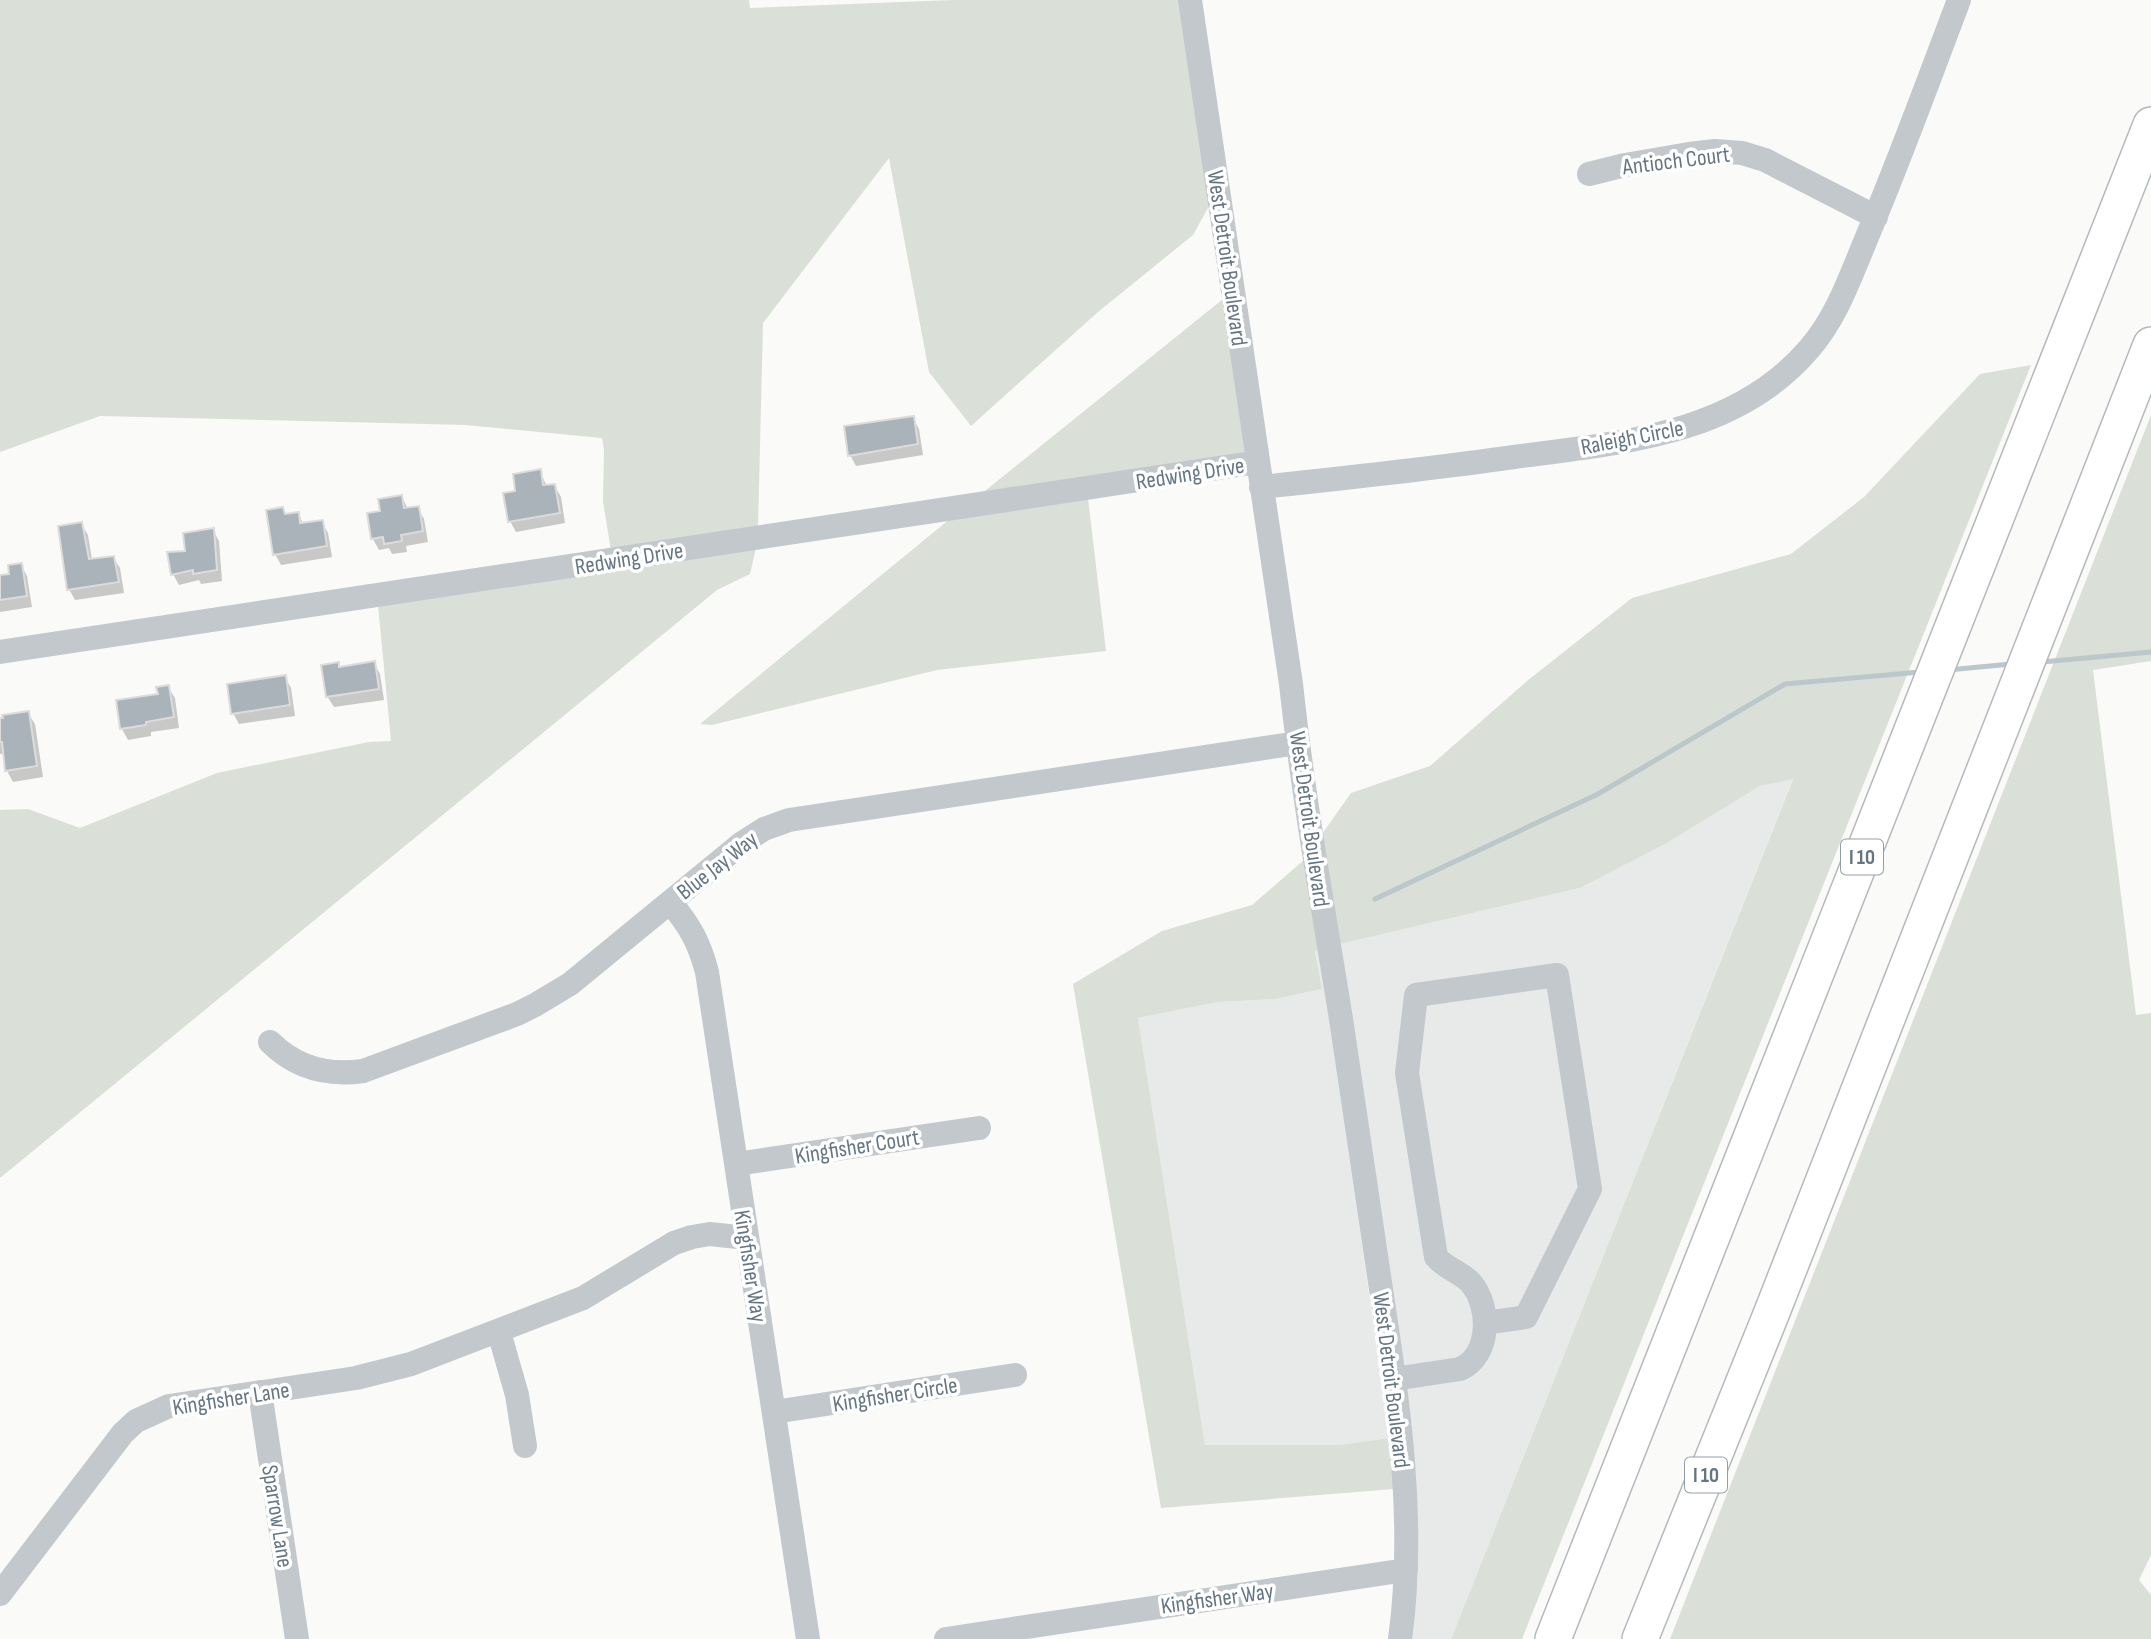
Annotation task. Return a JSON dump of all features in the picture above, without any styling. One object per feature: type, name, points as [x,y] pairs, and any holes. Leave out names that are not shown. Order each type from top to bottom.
[{"type":"highway","name":"I 10","points":[[1553,1639],[2151,125]]},
{"type":"highway","name":"I 10","points":[[1640,1639],[1777,1299],[2151,345]]},
{"type":"street","name":"West Detroit Boulevard","points":[[1190,0],[1394,1379],[1404,1464],[1406,1570],[1400,1639]]},
{"type":"street","name":"Raleigh Circle","points":[[1261,487],[1455,466],[1625,442],[1669,433],[1729,410],[1784,376],[1811,348],[1841,299],[1876,217],[1959,0]]},
{"type":"street","name":"Antioch Court","points":[[1588,174],[1689,154],[1716,151],[1742,153],[1765,160],[1876,217]]},
{"type":"street","name":"Redwing Drive","points":[[0,652],[1258,462]]},
{"type":"street","name":"Blue Jay Way","points":[[270,1042],[297,1063],[313,1069],[346,1073],[363,1071],[535,1006],[570,984],[742,843],[764,829],[789,820],[1298,743]]},
{"type":"street","name":"Kingfisher Way","points":[[670,902],[690,925],[708,972],[808,1639]]},
{"type":"street","points":[[1394,1379],[1470,1364],[1481,1349],[1485,1323],[1472,1284],[1436,1257],[1407,1073],[1416,995],[1557,975],[1590,1189],[1526,1317],[1485,1323]]},
{"type":"street","name":"Kingfisher Court","points":[[736,1164],[979,1128]]},
{"type":"street","name":"Kingfisher Lane","points":[[0,1594],[123,1433],[136,1421],[169,1406],[356,1378],[400,1367],[499,1332],[583,1298],[674,1243],[710,1234],[747,1238]]},
{"type":"street","points":[[499,1332],[517,1395],[525,1446]]},
{"type":"street","name":"Kingfisher Circle","points":[[774,1412],[1015,1375]]},
{"type":"street","name":"Sparrow Lane","points":[[260,1392],[297,1639]]},
{"type":"street","name":"Kingfisher Way","points":[[946,1639],[1406,1570]]},
{"type":"shaded area","points":[[0,0],[749,0],[750,8],[952,0],[1179,0],[1209,206],[1193,235],[1098,312],[971,426],[929,372],[889,158],[763,323],[758,528],[611,551],[603,501],[602,438],[466,425],[100,416],[0,452]]},
{"type":"shaded area","points":[[1223,299],[1246,455],[980,495]]},
{"type":"shaded area","points":[[2031,365],[1522,1639],[1451,1639],[1793,779],[1760,786],[1667,843],[1580,888],[1340,944],[1322,834],[1351,793],[1430,766],[1527,681],[1632,598],[1791,554],[1864,497],[1980,374]]},
{"type":"shaded area","points":[[2151,415],[2151,661],[2093,670],[2136,1015],[2151,1013],[2151,1555],[2139,1580],[2151,1595],[2151,1639],[1670,1639]]},
{"type":"shaded area","points":[[1088,498],[1106,651],[937,670],[712,725],[700,724],[951,518]]},
{"type":"shaded area","points":[[756,548],[750,574],[717,590],[0,1178],[0,810],[28,809],[80,828],[217,773],[369,742],[391,741],[378,605]]},
{"type":"shaded area","points":[[1793,778],[1451,1639],[1411,1639],[1418,1578],[1340,944],[1580,888],[1667,843],[1760,786]]},
{"type":"shaded area","points":[[1304,860],[1319,950],[1315,951],[1322,989],[1276,999],[1218,1002],[1138,1018],[1205,1445],[1339,1445],[1390,1438],[1394,1489],[1161,1508],[1073,984],[1162,931],[1252,905]]},
{"type":"shaded area","points":[[1315,950],[1319,950],[1390,1438],[1339,1445],[1205,1445],[1138,1018],[1218,1002],[1276,999],[1322,989]]},
{"type":"building","points":[[914,416],[918,444],[848,456],[844,426]]},
{"type":"building","points":[[541,469],[543,485],[555,484],[560,513],[508,522],[503,493],[515,491],[513,474]]},
{"type":"building","points":[[402,495],[404,508],[419,506],[423,531],[401,535],[402,541],[384,544],[383,537],[371,539],[367,513],[380,511],[378,499]]},
{"type":"building","points":[[283,507],[285,514],[299,512],[300,523],[323,520],[327,546],[273,555],[266,510]]},
{"type":"building","points":[[82,522],[89,559],[114,556],[119,582],[67,590],[58,526]]},
{"type":"building","points":[[214,528],[217,570],[193,574],[193,570],[171,575],[167,552],[185,551],[183,533]]},
{"type":"building","points":[[22,563],[27,596],[0,600],[0,575],[9,574],[8,565]]},
{"type":"building","points":[[375,661],[379,689],[326,697],[321,665],[339,662],[339,667]]},
{"type":"building","points":[[286,675],[290,705],[231,714],[227,684]]},
{"type":"building","points":[[169,685],[174,717],[120,729],[116,700],[158,694],[156,687]]},
{"type":"building","points":[[29,711],[37,766],[5,771],[0,742],[0,718],[3,718],[2,715]]},
{"type":"waterway","points":[[2042,662],[2151,652]]},
{"type":"waterway","points":[[1948,670],[2011,664]]},
{"type":"waterway","points":[[1375,899],[1598,794],[1785,684],[1920,672]]}]
